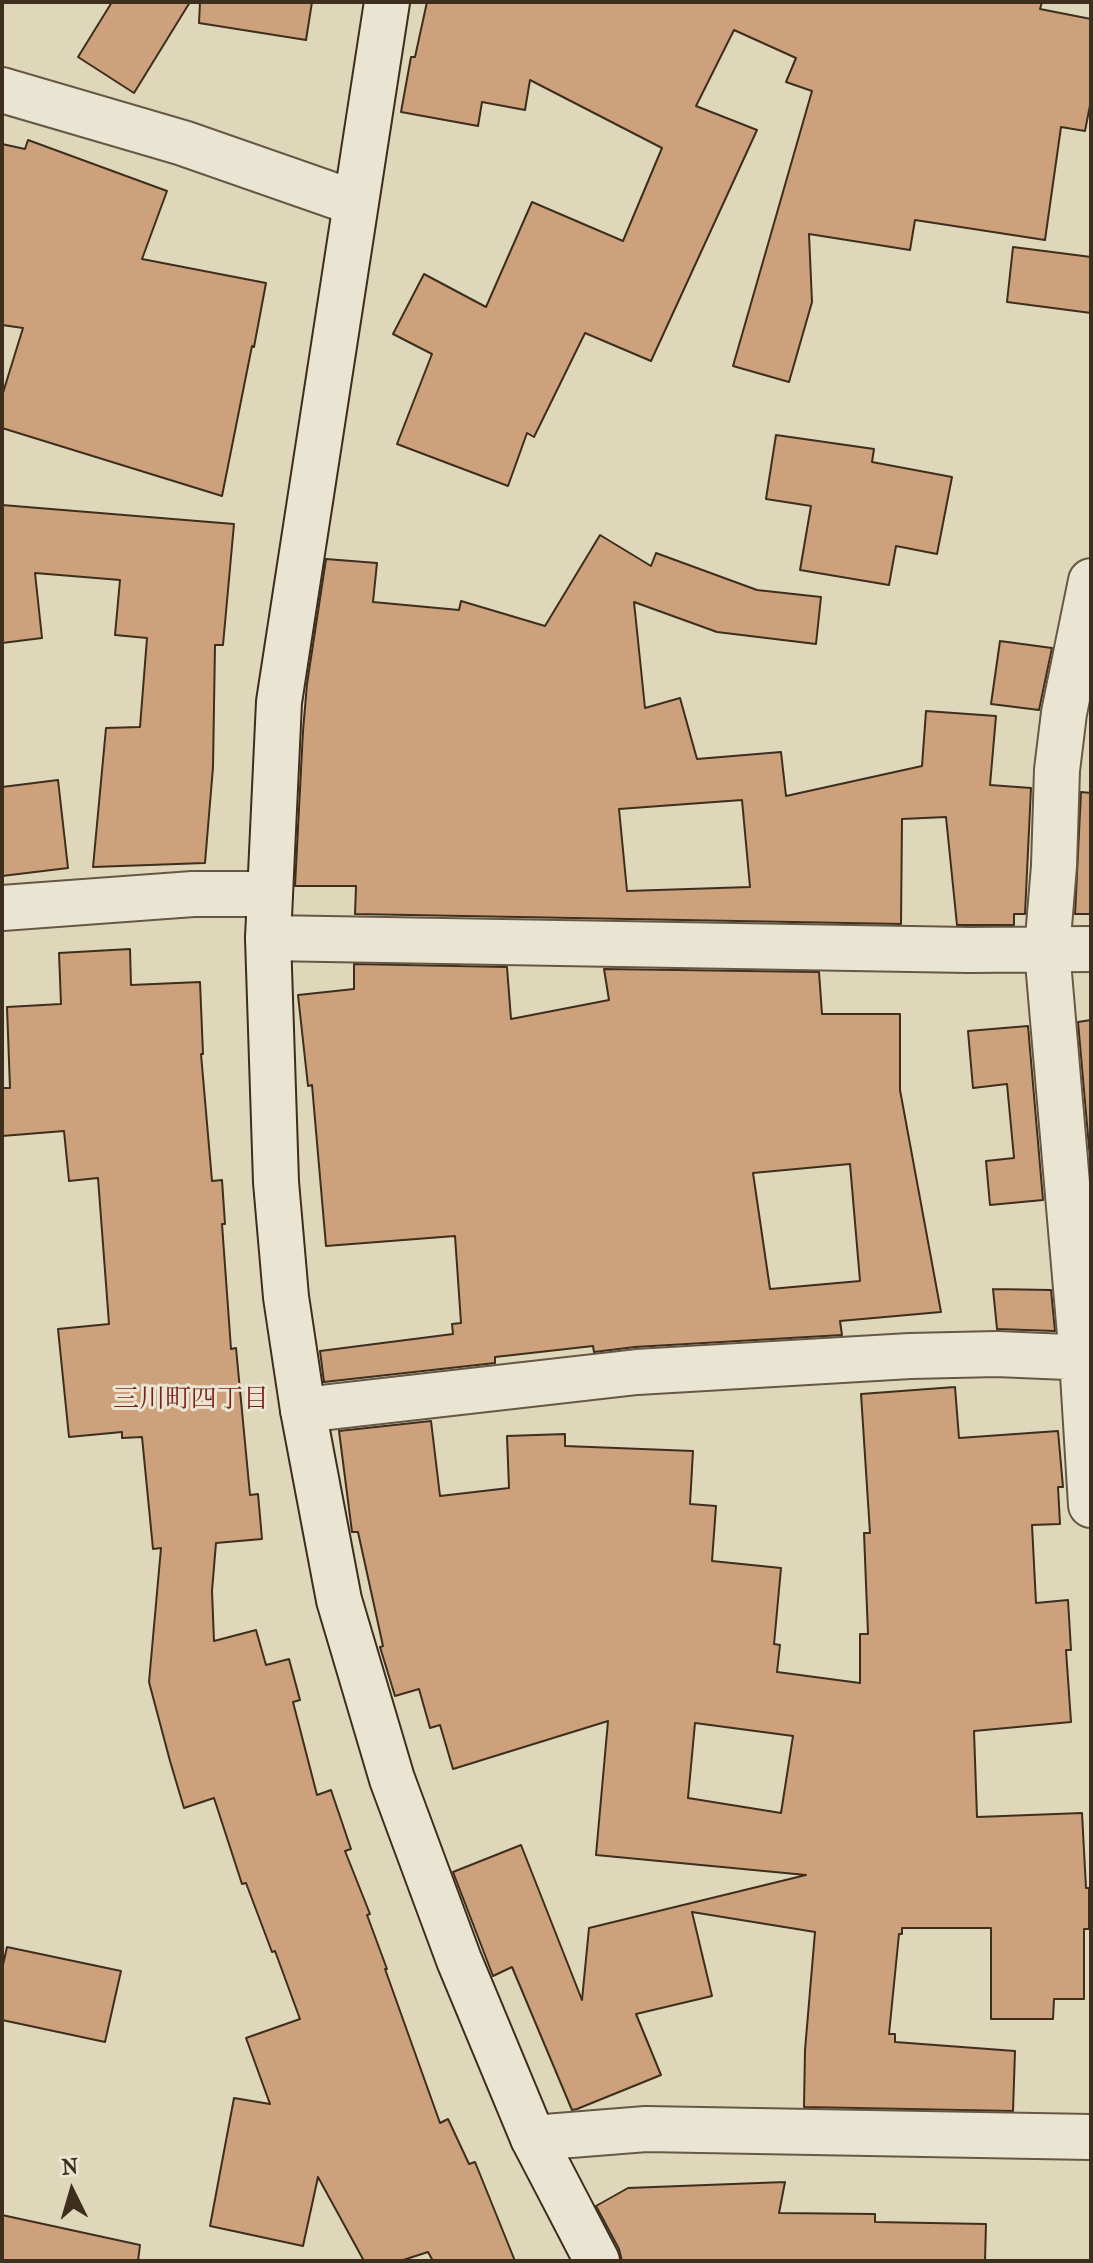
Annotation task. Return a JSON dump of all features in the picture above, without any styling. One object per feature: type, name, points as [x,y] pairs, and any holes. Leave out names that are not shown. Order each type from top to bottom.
[{"type":"street","points":[[387,2],[279,702],[268,938],[276,1182],[286,1297],[303,1410],[339,1600],[392,1779],[459,1960],[533,2138],[597,2261]]},
{"type":"street","points":[[2,90],[183,143],[355,203]]},
{"type":"street","points":[[1091,581],[1064,713],[1047,950],[1086,1358],[1091,1505]]},
{"type":"street","points":[[2,908],[193,894],[270,894]]},
{"type":"street","points":[[268,938],[937,950],[1091,949]]},
{"type":"street","points":[[303,1410],[637,1372],[910,1356],[997,1354],[1086,1358]]},
{"type":"street","points":[[533,2138],[646,2129],[1091,2137]]},
{"type":"building","points":[[112,2],[190,2],[134,93],[78,57]]},
{"type":"building","points":[[200,2],[312,2],[306,40],[199,23]]},
{"type":"building","points":[[427,2],[1042,2],[1040,9],[1091,19],[1091,100],[1085,131],[1061,127],[1045,240],[915,220],[910,250],[809,234],[812,302],[789,382],[733,366],[812,91],[786,82],[796,58],[734,30],[696,106],[757,130],[651,361],[585,333],[534,437],[527,433],[508,486],[397,444],[432,354],[393,334],[424,274],[486,307],[532,202],[623,241],[662,148],[530,80],[525,110],[482,102],[478,126],[401,112],[411,57],[415,57]]},
{"type":"building","points":[[28,140],[167,191],[142,259],[266,283],[222,496],[2,428],[2,396],[23,328],[2,325],[2,144],[25,149]]},
{"type":"building","points":[[1013,247],[1091,257],[1091,313],[1007,302]]},
{"type":"building","points":[[776,435],[874,449],[872,462],[952,477],[937,554],[896,546],[889,585],[800,570],[811,506],[766,499]]},
{"type":"building","points":[[2,505],[234,524],[223,645],[215,645],[213,767],[205,863],[93,867],[106,728],[140,727],[147,638],[115,635],[120,580],[35,573],[42,638],[2,643]]},
{"type":"building","points":[[600,535],[651,566],[656,553],[757,590],[821,597],[816,644],[717,632],[634,602],[645,708],[680,698],[697,759],[781,752],[786,796],[922,766],[926,711],[996,716],[990,785],[1031,788],[1025,914],[1014,914],[1014,925],[957,925],[946,817],[902,819],[901,924],[355,914],[356,886],[295,886],[307,684],[326,559],[377,563],[373,602],[459,610],[461,601],[545,626]],"holes":[[[742,800],[750,887],[627,891],[619,809]]]},
{"type":"building","points":[[1000,641],[1052,648],[1039,710],[991,704]]},
{"type":"building","points":[[58,780],[68,868],[2,876],[2,787]]},
{"type":"building","points":[[1081,792],[1091,793],[1091,914],[1075,914]]},
{"type":"building","points":[[130,949],[131,985],[200,982],[201,1054],[212,1181],[222,1180],[231,1349],[236,1348],[250,1495],[258,1494],[262,1539],[216,1543],[212,1591],[214,1641],[256,1630],[266,1665],[289,1659],[300,1700],[293,1702],[317,1795],[331,1790],[351,1849],[345,1851],[370,1914],[367,1915],[385,1969],[440,2123],[448,2119],[469,2164],[475,2162],[515,2261],[433,2261],[428,2252],[400,2261],[364,2261],[318,2177],[303,2246],[210,2226],[234,2098],[270,2104],[246,2038],[300,2019],[246,1883],[242,1884],[214,1798],[184,1808],[170,1761],[149,1682],[161,1548],[153,1549],[142,1437],[122,1438],[122,1432],[69,1437],[58,1329],[109,1324],[98,1178],[69,1181],[64,1131],[2,1136],[2,1088],[10,1088],[7,1007],[61,1004],[59,953]]},
{"type":"building","points":[[354,964],[507,967],[511,1019],[609,1000],[604,969],[819,972],[822,1014],[900,1014],[900,1090],[941,1312],[840,1321],[842,1335],[594,1352],[593,1346],[495,1357],[495,1363],[324,1382],[320,1351],[453,1334],[452,1324],[461,1323],[455,1236],[326,1246],[312,1085],[308,1086],[298,995],[354,989]],"holes":[[[850,1164],[860,1281],[770,1289],[753,1173]]]},
{"type":"building","points":[[1091,1020],[1091,1170],[1078,1022]]},
{"type":"building","points":[[1028,1026],[1043,1200],[990,1205],[986,1161],[1014,1158],[1007,1084],[973,1088],[968,1031]]},
{"type":"building","points":[[993,1289],[1051,1290],[1055,1331],[997,1329]]},
{"type":"building","points":[[955,1387],[959,1438],[1058,1431],[1063,1487],[1058,1487],[1060,1524],[1032,1525],[1036,1603],[1068,1600],[1071,1650],[1066,1650],[1071,1722],[974,1731],[977,1817],[1082,1813],[1086,1888],[1089,1888],[1089,1929],[1084,1929],[1084,1999],[1054,1999],[1053,2019],[991,2019],[991,1928],[902,1928],[889,2034],[895,2034],[895,2042],[1015,2051],[1013,2111],[804,2107],[805,2050],[815,1932],[692,1912],[712,1996],[636,2014],[661,2075],[572,2110],[512,1967],[493,1976],[453,1872],[521,1845],[582,2000],[589,1928],[806,1875],[596,1855],[608,1721],[453,1769],[440,1725],[430,1728],[419,1689],[395,1696],[380,1647],[383,1646],[358,1532],[352,1532],[339,1431],[431,1421],[440,1496],[509,1488],[507,1436],[565,1434],[565,1446],[693,1451],[690,1504],[716,1506],[712,1561],[781,1568],[774,1644],[780,1645],[777,1672],[860,1683],[860,1634],[868,1634],[864,1533],[870,1533],[861,1394]],"holes":[[[695,1723],[793,1736],[781,1813],[688,1798]]]},
{"type":"building","points":[[7,1947],[121,1971],[105,2042],[2,2020],[2,1969]]},
{"type":"building","points":[[785,2182],[779,2213],[875,2214],[875,2222],[986,2224],[985,2261],[622,2261],[619,2249],[596,2206],[628,2188]]},
{"type":"building","points":[[2,2215],[140,2245],[138,2261],[2,2261]]},
{"type":"district","name":"三川町四丁目","points":[[191,1401]]}]
